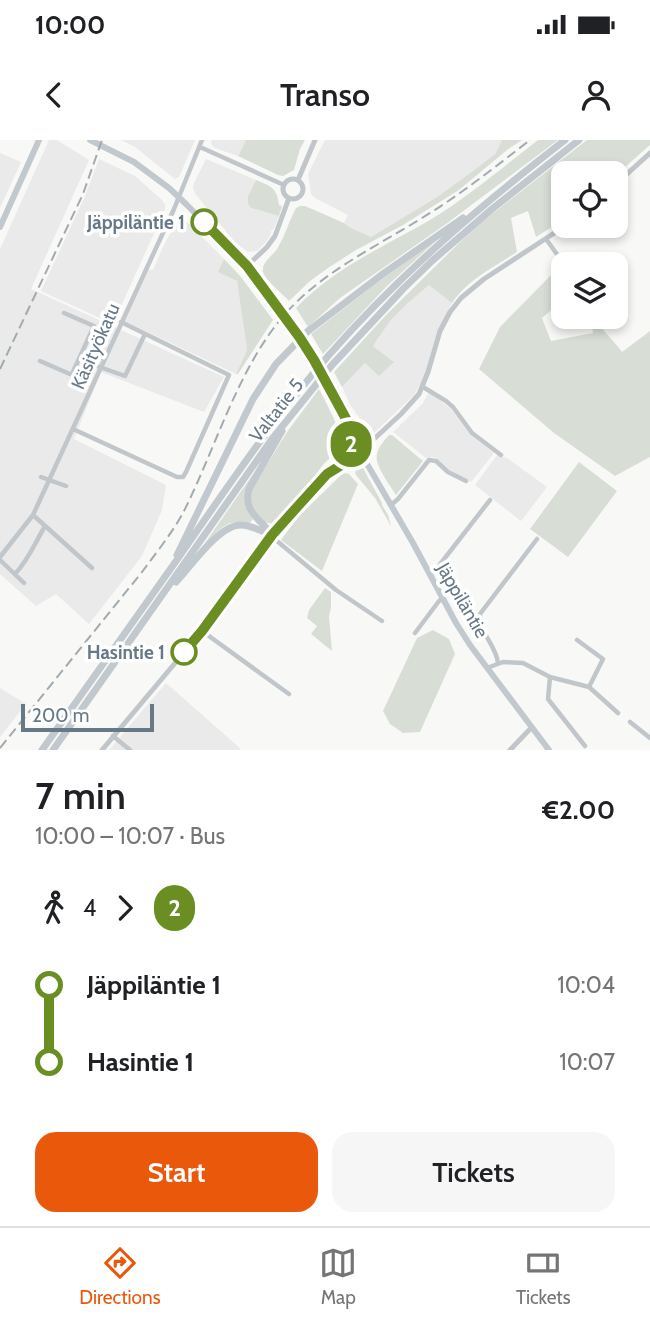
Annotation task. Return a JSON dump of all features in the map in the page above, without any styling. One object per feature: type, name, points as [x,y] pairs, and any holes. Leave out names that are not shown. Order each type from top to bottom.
[{"type":"highway","name":"Valtatie 5","points":[[42,750],[254,449],[330,354],[410,270],[476,210],[565,140]]},
{"type":"highway","name":"Valtatie 5","points":[[53,750],[252,467],[332,365],[433,260],[579,140]]},
{"type":"highway","points":[[174,564],[179,548],[253,399],[276,363],[300,338],[384,273],[476,210]]},
{"type":"highway","points":[[272,535],[251,513],[248,494],[291,416]]},
{"type":"highway","points":[[158,601],[227,528],[245,525],[272,535]]},
{"type":"main road","points":[[0,227],[39,140]]},
{"type":"main road","points":[[90,140],[134,162],[179,197],[247,266],[314,360],[357,439]]},
{"type":"main road","points":[[272,535],[353,442],[362,439],[368,443],[369,451],[327,474]]},
{"type":"main road","points":[[351,447],[352,452],[359,456]]},
{"type":"main road","name":"Jäppiläntie","points":[[359,456],[391,505],[456,622],[486,668],[550,750]]},
{"type":"street","name":"Käsityökatu","points":[[0,558],[33,515],[179,197],[202,140]]},
{"type":"street","points":[[298,180],[315,140]]},
{"type":"street","points":[[200,146],[284,185]]},
{"type":"street","points":[[628,173],[650,153]]},
{"type":"street","points":[[291,179],[298,180],[302,184],[303,194],[298,198],[289,198],[283,191],[284,185],[291,179]]},
{"type":"street","points":[[247,266],[275,236],[289,198]]},
{"type":"street","points":[[368,443],[408,407],[423,387],[440,331],[461,298],[484,279],[551,236]]},
{"type":"street","points":[[546,239],[555,252]]},
{"type":"street","points":[[64,313],[94,326],[72,374]]},
{"type":"street","points":[[73,429],[177,477],[183,477],[186,472],[229,375],[121,322]]},
{"type":"street","points":[[94,365],[125,376],[145,334]]},
{"type":"street","points":[[91,354],[104,359]]},
{"type":"street","points":[[40,361],[86,381]]},
{"type":"street","points":[[423,387],[453,407],[472,433],[501,455]]},
{"type":"street","points":[[391,505],[431,460],[466,481]]},
{"type":"street","points":[[41,477],[66,486]]},
{"type":"street","points":[[430,575],[489,500]]},
{"type":"street","points":[[33,515],[92,568]]},
{"type":"street","points":[[15,574],[37,544],[45,526]]},
{"type":"street","points":[[102,750],[202,631],[272,535],[336,590],[382,621]]},
{"type":"street","points":[[498,663],[497,654],[479,622],[480,614],[537,539]]},
{"type":"street","points":[[0,558],[24,583]]},
{"type":"street","points":[[415,634],[443,598]]},
{"type":"street","points":[[202,631],[289,694]]},
{"type":"street","points":[[577,640],[603,659],[589,687]]},
{"type":"street","points":[[486,668],[498,663],[523,663],[550,677],[589,687],[618,713]]},
{"type":"street","points":[[550,677],[548,699],[585,746]]},
{"type":"street","points":[[629,722],[650,738]]},
{"type":"street","points":[[510,750],[532,727]]},
{"type":"street","points":[[113,736],[131,750]]},
{"type":"shaded area","points":[[49,140],[57,140],[89,160],[31,289],[224,377],[204,412],[101,372],[74,439],[166,485],[162,510],[142,556],[89,624],[56,594],[36,606],[0,574],[0,249]]},
{"type":"shaded area","points":[[121,140],[195,140],[179,177],[175,179],[135,147]]},
{"type":"shaded area","points":[[211,140],[246,140],[238,156],[215,148]]},
{"type":"shaded area","points":[[246,140],[305,140],[294,170],[283,176],[238,156]]},
{"type":"shaded area","points":[[325,140],[502,140],[495,154],[477,168],[437,197],[371,237],[349,227],[344,223],[348,215],[311,194],[308,174]]},
{"type":"shaded area","points":[[502,140],[522,140],[459,190],[328,268],[289,301],[264,275],[264,266],[280,244],[296,208],[305,206],[371,237],[437,197],[477,168],[495,154]]},
{"type":"shaded area","points":[[538,140],[558,140],[446,224],[340,298],[308,327],[296,308],[326,281],[444,211]]},
{"type":"shaded area","points":[[587,140],[650,140],[650,145],[628,164],[628,161],[560,161]]},
{"type":"shaded area","points":[[0,153],[21,162],[0,208]]},
{"type":"shaded area","points":[[99,159],[135,176],[165,205],[113,324],[41,291]]},
{"type":"shaded area","points":[[206,159],[256,180],[248,196],[251,208],[279,216],[270,236],[257,251],[248,252],[235,242],[196,195],[194,183]]},
{"type":"shaded area","points":[[551,168],[551,228],[536,237],[528,211],[511,218],[517,252],[473,281],[452,303],[429,285],[390,321],[373,346],[394,362],[379,376],[365,363],[342,387],[334,372],[387,314],[483,221]]},
{"type":"shaded area","points":[[256,180],[275,191],[279,205],[282,206],[279,216],[251,208],[248,204],[248,196]]},
{"type":"shaded area","points":[[181,216],[224,259],[219,272],[237,281],[247,350],[236,374],[124,321],[148,269],[153,270]]},
{"type":"shaded area","points":[[438,239],[386,287],[323,354],[311,334]]},
{"type":"shaded area","points":[[224,259],[273,320],[238,374],[247,350],[237,281],[218,272]]},
{"type":"shaded area","points":[[551,275],[551,310],[542,318],[551,341],[593,333],[592,329],[603,329],[622,352],[650,331],[650,457],[615,476],[554,433],[479,369],[500,327]]},
{"type":"shaded area","points":[[430,284],[452,303],[435,338],[425,375],[414,395],[372,435],[351,406],[342,387],[365,363],[393,361],[373,346],[390,321]]},
{"type":"shaded area","points":[[319,389],[336,424],[339,447],[285,514],[274,523],[267,523],[253,508],[252,489],[287,432]]},
{"type":"shaded area","points":[[429,392],[451,409],[472,436],[494,453],[471,482],[434,457],[426,458],[393,432],[423,403]]},
{"type":"shaded area","points":[[389,435],[423,461],[396,495],[383,475],[377,459],[379,449]]},
{"type":"shaded area","points":[[497,455],[507,458],[547,487],[521,521],[475,485]]},
{"type":"shaded area","points":[[262,461],[247,490],[246,505],[253,519],[250,523],[233,522],[223,527],[189,566]]},
{"type":"shaded area","points":[[579,462],[617,491],[568,557],[530,529]]},
{"type":"shaded area","points":[[363,468],[391,526],[375,498],[356,475],[355,471]]},
{"type":"shaded area","points":[[345,473],[358,484],[322,571],[281,540],[298,517]]},
{"type":"shaded area","points":[[325,588],[331,592],[329,616],[332,651],[311,634],[317,626],[307,618],[309,610]]},
{"type":"shaded area","points":[[433,630],[449,639],[455,654],[420,732],[403,733],[390,724],[383,711],[417,638]]},
{"type":"shaded area","points":[[166,683],[241,749],[109,750]]},
{"type":"shaded area","points":[[0,688],[26,704],[0,737]]},
{"type":"railway","points":[[0,369],[83,194],[102,140]]},
{"type":"railway","points":[[0,748],[175,527],[247,371],[273,329],[288,311],[305,294],[342,266],[450,200],[530,140]]},
{"type":"bus line","name":"2","points":[[184,652],[272,535],[327,474],[356,456],[351,447],[357,439],[300,338],[247,266],[204,222]]},
{"type":"place","name":"Jäppiläntie 1","points":[[204,222]]},
{"type":"place","name":"Hasintie 1","points":[[184,652]]}]
